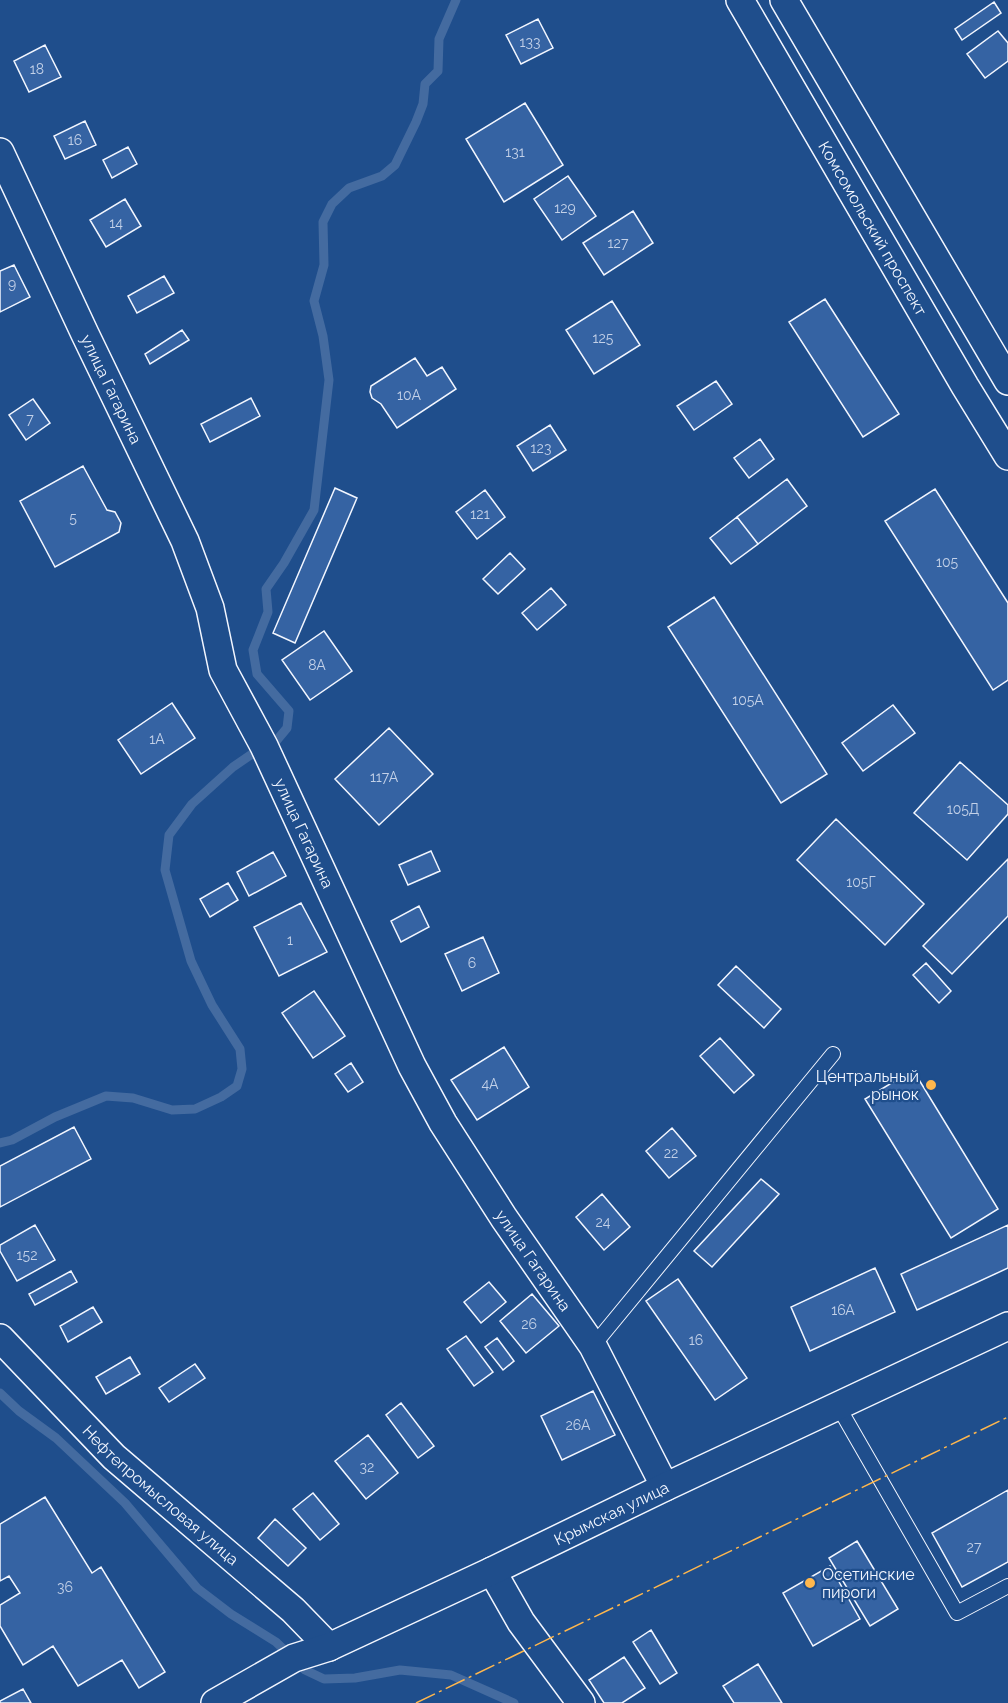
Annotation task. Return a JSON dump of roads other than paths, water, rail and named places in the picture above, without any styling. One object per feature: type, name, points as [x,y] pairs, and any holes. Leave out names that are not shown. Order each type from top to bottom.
[{"type":"street","name":"Комсомольский проспект","points":[[740,0],[1008,456]]},
{"type":"street","points":[[760,33],[793,4],[1008,381]]},
{"type":"street","name":"улица Гагарина","points":[[0,152],[185,541],[210,608],[223,670],[264,746],[412,1066],[443,1123],[504,1218],[593,1346],[665,1487]]},
{"type":"street","name":"Крымская улица","points":[[214,1703],[294,1658],[329,1647],[1008,1326]]},
{"type":"street","name":"Нефтепромысловая улица","points":[[0,1338],[114,1457],[293,1610],[329,1647]]},
{"type":"street","points":[[492,1571],[521,1622],[581,1703]]},
{"type":"lane","points":[[593,1346],[833,1054]]},
{"type":"lane","points":[[838,1406],[957,1613],[1008,1586]]},
{"type":"waterway","points":[[0,1143],[12,1140],[55,1117],[106,1096],[133,1098],[172,1110],[195,1109],[221,1097],[237,1086],[242,1069],[240,1049],[212,1005],[191,961],[165,870],[169,835],[192,804],[233,767],[277,740],[287,728],[289,711],[257,674],[253,650],[268,612],[266,589],[284,563],[314,510],[329,380],[323,336],[314,301],[324,265],[323,222],[332,204],[349,188],[382,176],[395,165],[423,104],[425,84],[438,71],[439,39],[456,0]]},
{"type":"waterway","points":[[0,1393],[19,1411],[56,1438],[125,1503],[197,1588],[231,1614],[276,1642],[305,1670],[324,1679],[355,1678],[400,1670],[451,1675],[514,1703]]},
{"type":"place","name":"Центральный рынок","points":[[931,1085]]},
{"type":"place","name":"Осетинские пироги","points":[[810,1583]]}]
